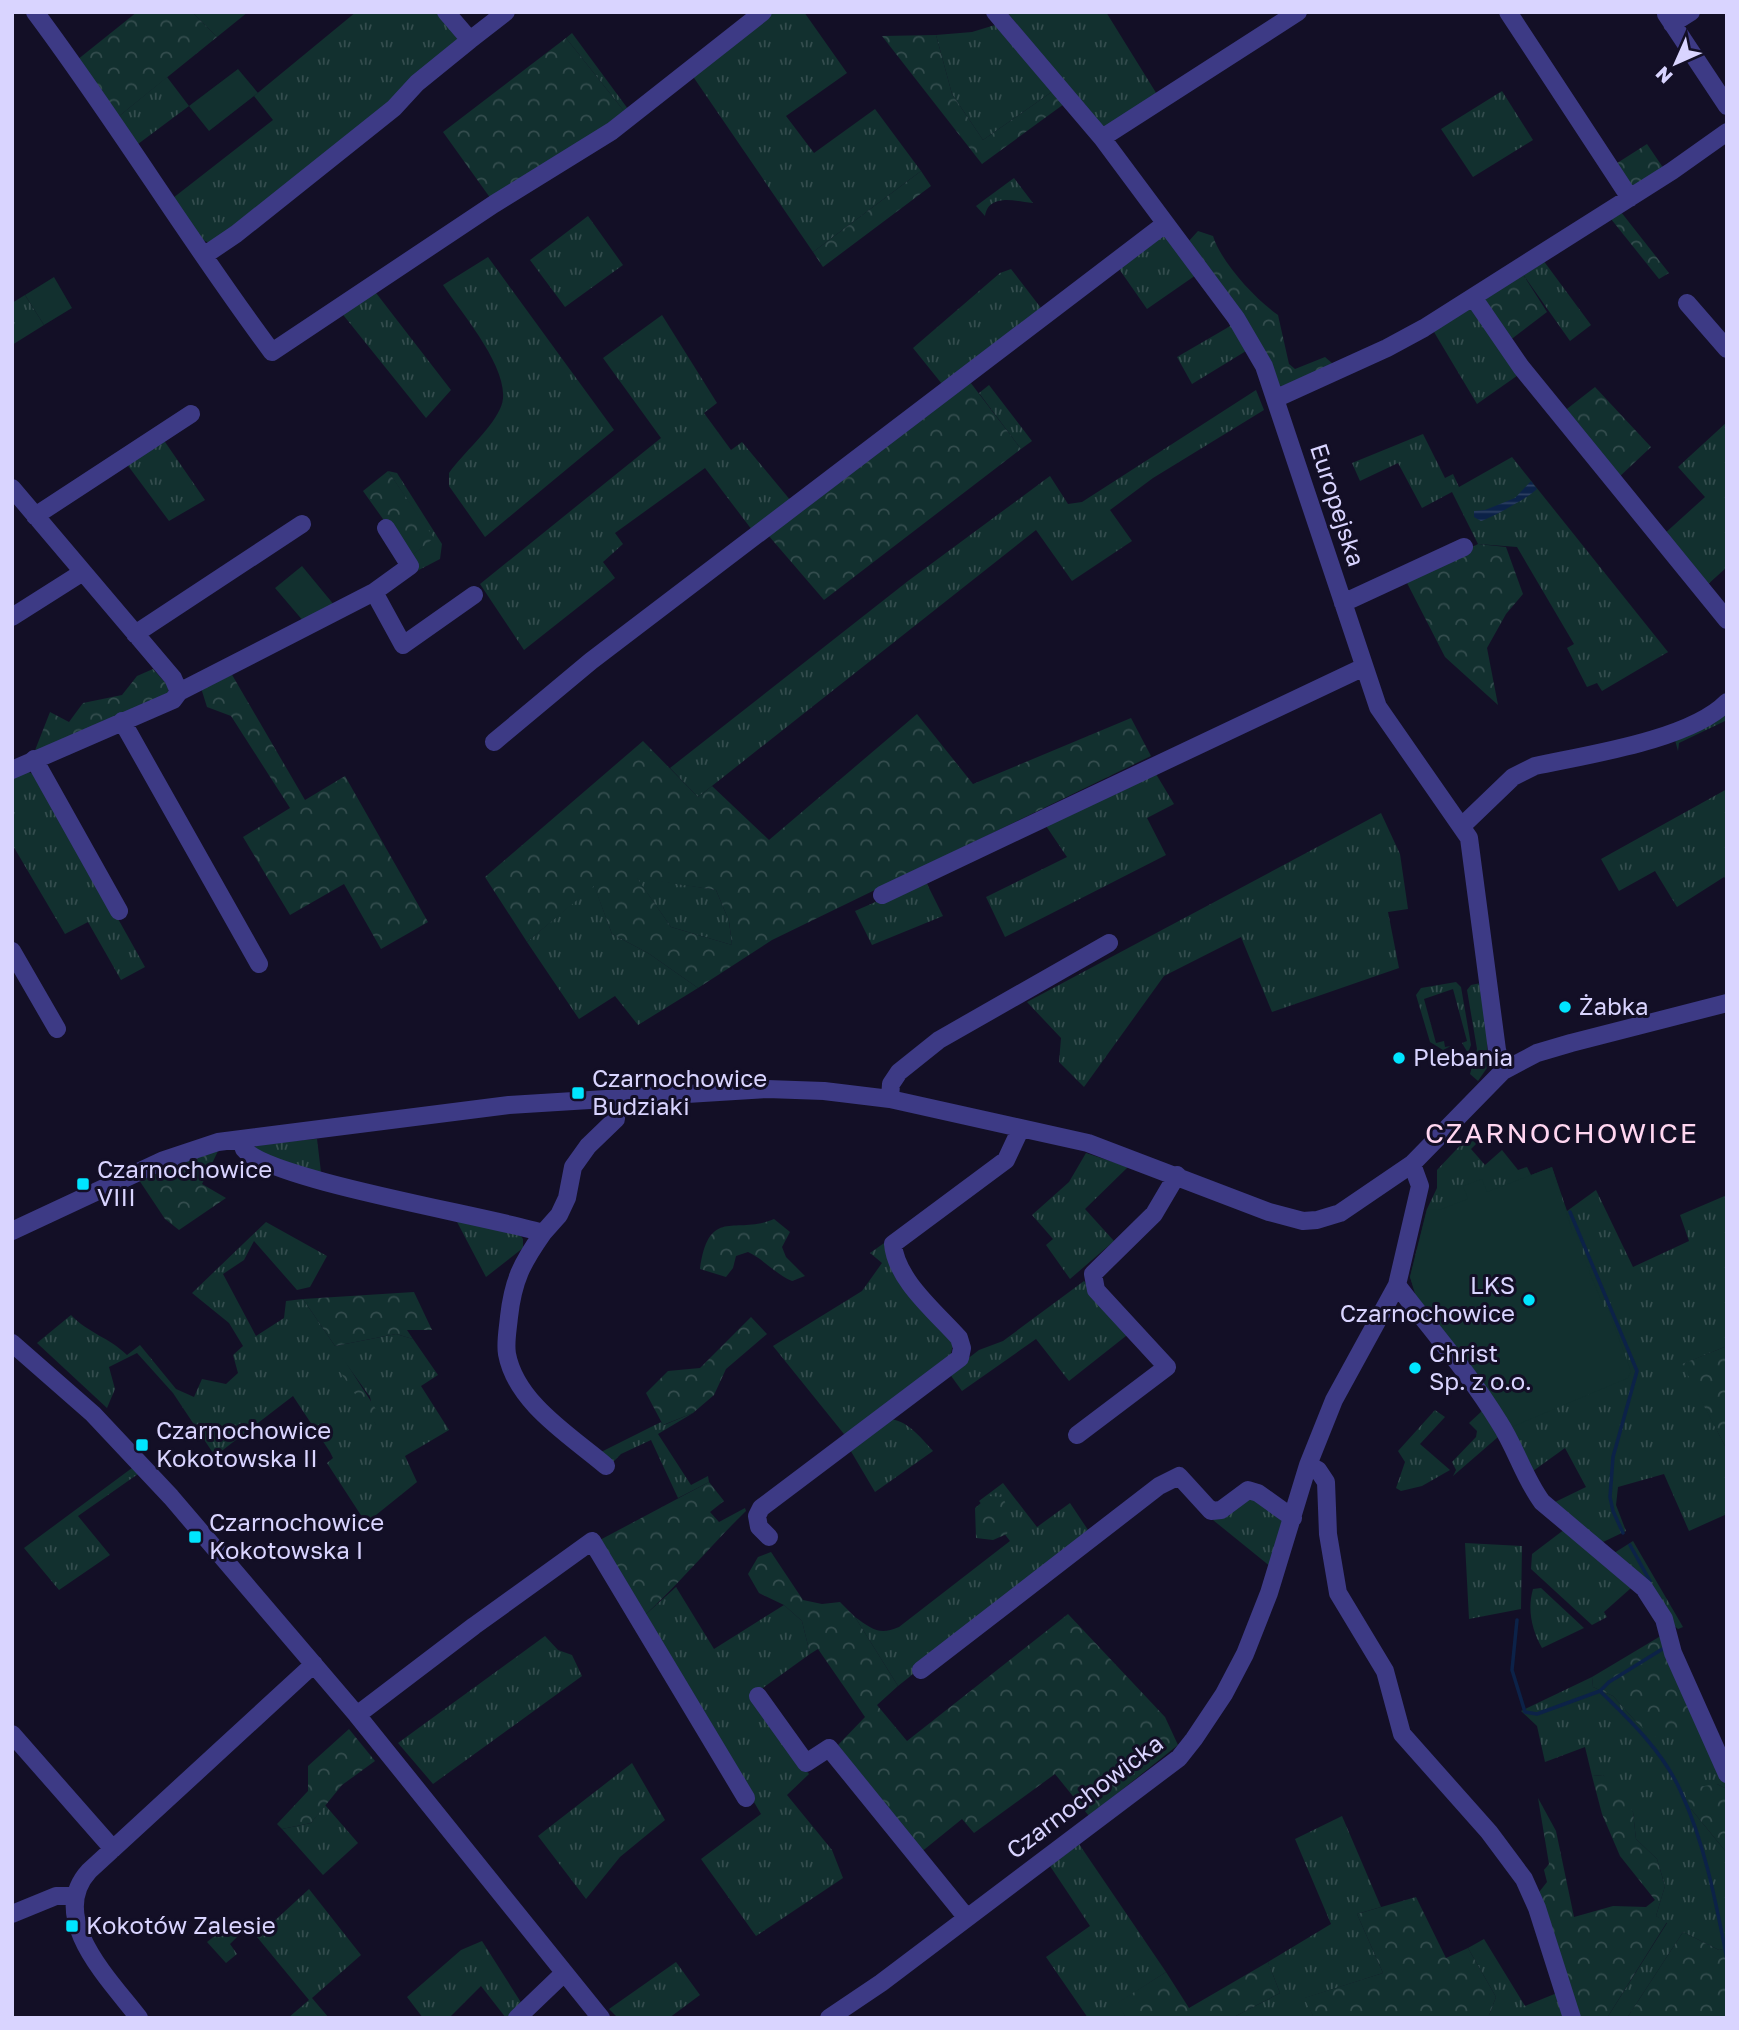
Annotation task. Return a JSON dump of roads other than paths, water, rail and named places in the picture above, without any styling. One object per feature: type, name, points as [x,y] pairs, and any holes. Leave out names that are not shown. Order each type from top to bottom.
[{"type":"street","points":[[35,12],[123,132],[230,297],[272,352],[494,204],[612,131],[763,12]]},
{"type":"street","points":[[446,12],[470,40]]},
{"type":"street","points":[[205,255],[236,234],[394,108],[417,83],[506,12]]},
{"type":"street","points":[[1102,138],[1298,12]]},
{"type":"street","points":[[1508,12],[1630,198]]},
{"type":"street","points":[[1691,12],[1669,19],[1727,106]]},
{"type":"street","name":"Europejska","points":[[997,13],[1102,138],[1248,336],[1277,398],[1378,707],[1469,838],[1497,1050],[1503,1071]]},
{"type":"street","points":[[1277,398],[1387,348],[1630,198],[1727,132]]},
{"type":"street","points":[[494,742],[591,661],[1165,223]]},
{"type":"street","points":[[1473,297],[1521,366],[1727,620]]},
{"type":"street","points":[[1687,303],[1727,349]]},
{"type":"street","points":[[35,516],[191,414]]},
{"type":"street","points":[[12,488],[173,678],[179,692]]},
{"type":"street","points":[[135,634],[302,524]]},
{"type":"street","points":[[12,769],[173,700],[179,692],[374,592],[410,566],[386,528]]},
{"type":"street","points":[[1343,603],[1464,547]]},
{"type":"street","points":[[12,617],[83,572]]},
{"type":"street","points":[[374,592],[403,645],[474,595]]},
{"type":"street","points":[[882,895],[1364,667]]},
{"type":"street","points":[[1462,826],[1513,777],[1535,766],[1675,732],[1720,709],[1727,702]]},
{"type":"street","points":[[122,721],[259,964]]},
{"type":"street","points":[[34,760],[119,911]]},
{"type":"street","points":[[890,1099],[891,1084],[899,1072],[939,1040],[1109,943]]},
{"type":"street","points":[[12,951],[58,1030]]},
{"type":"street","points":[[12,1231],[180,1153],[242,1139],[509,1105],[767,1089],[824,1091],[890,1099],[1088,1143],[1252,1205],[1303,1221],[1340,1213],[1412,1164],[1503,1071],[1537,1053],[1727,1003]]},
{"type":"street","points":[[606,1466],[527,1395],[513,1374],[506,1352],[512,1293],[519,1268],[559,1214],[567,1198],[573,1167],[588,1146],[616,1119],[616,1098]]},
{"type":"street","points":[[769,1537],[759,1527],[757,1516],[761,1508],[961,1358],[959,1338],[902,1273],[894,1257],[893,1244],[1006,1160],[1021,1128]]},
{"type":"street","points":[[242,1139],[245,1149],[251,1154],[286,1169],[428,1208],[514,1224],[543,1233]]},
{"type":"street","name":"Czarnochowicka","points":[[829,2018],[1179,1758],[1195,1740],[1245,1654],[1293,1518],[1308,1465],[1334,1400],[1397,1285],[1420,1186],[1412,1164]]},
{"type":"street","points":[[1077,1435],[1167,1367],[1096,1290],[1093,1274],[1154,1213],[1177,1175]]},
{"type":"street","points":[[1397,1285],[1467,1371],[1501,1425],[1529,1485],[1542,1502],[1644,1588],[1664,1619],[1673,1653],[1727,1774]]},
{"type":"street","points":[[12,1343],[88,1410],[135,1457],[357,1715],[601,2018]]},
{"type":"street","points":[[1308,1465],[1318,1470],[1326,1482],[1328,1534],[1338,1593],[1385,1671],[1402,1734],[1489,1832],[1524,1879],[1537,1908],[1573,2018]]},
{"type":"street","points":[[921,1670],[1149,1493],[1179,1476],[1211,1511],[1222,1510],[1248,1490],[1258,1493],[1293,1518]]},
{"type":"street","points":[[357,1715],[592,1541],[746,1798]]},
{"type":"street","points":[[139,2018],[81,1937],[76,1896],[83,1878],[314,1664]]},
{"type":"street","points":[[758,1696],[806,1763],[829,1748],[967,1918]]},
{"type":"street","points":[[12,1734],[113,1849]]},
{"type":"street","points":[[12,1914],[56,1896],[76,1896]]},
{"type":"street","points":[[517,2018],[564,1973]]},
{"type":"water","points":[[1531,481],[1537,489],[1526,497],[1481,521],[1474,517],[1474,511],[1485,510],[1515,498]]},
{"type":"waterway","points":[[1570,1212],[1637,1371],[1613,1457],[1610,1497],[1623,1533]]},
{"type":"waterway","points":[[1630,1545],[1650,1581]]},
{"type":"waterway","points":[[1517,1620],[1512,1670],[1525,1712],[1537,1714],[1600,1691]]},
{"type":"waterway","points":[[1664,1648],[1609,1682],[1600,1691],[1656,1751],[1681,1792],[1703,1853],[1727,1959]]},
{"type":"place","name":"Żabka","points":[[1565,1007]]},
{"type":"place","name":"Plebania","points":[[1399,1058]]},
{"type":"place","name":"Czarnochowice Budziaki","points":[[578,1093]]},
{"type":"place","name":"Czarnochowice VIII","points":[[83,1184]]},
{"type":"place","name":"LKS Czarnochowice","points":[[1529,1300]]},
{"type":"place","name":"Christ Sp. z o.o.","points":[[1415,1368]]},
{"type":"place","name":"Czarnochowice Kokotowska II","points":[[142,1445]]},
{"type":"place","name":"Czarnochowice Kokotowska I","points":[[195,1537]]},
{"type":"place","name":"Kokotów Zalesie","points":[[72,1926]]},
{"type":"district","name":"CZARNOCHOWICE","points":[[1562,1133]]}]
